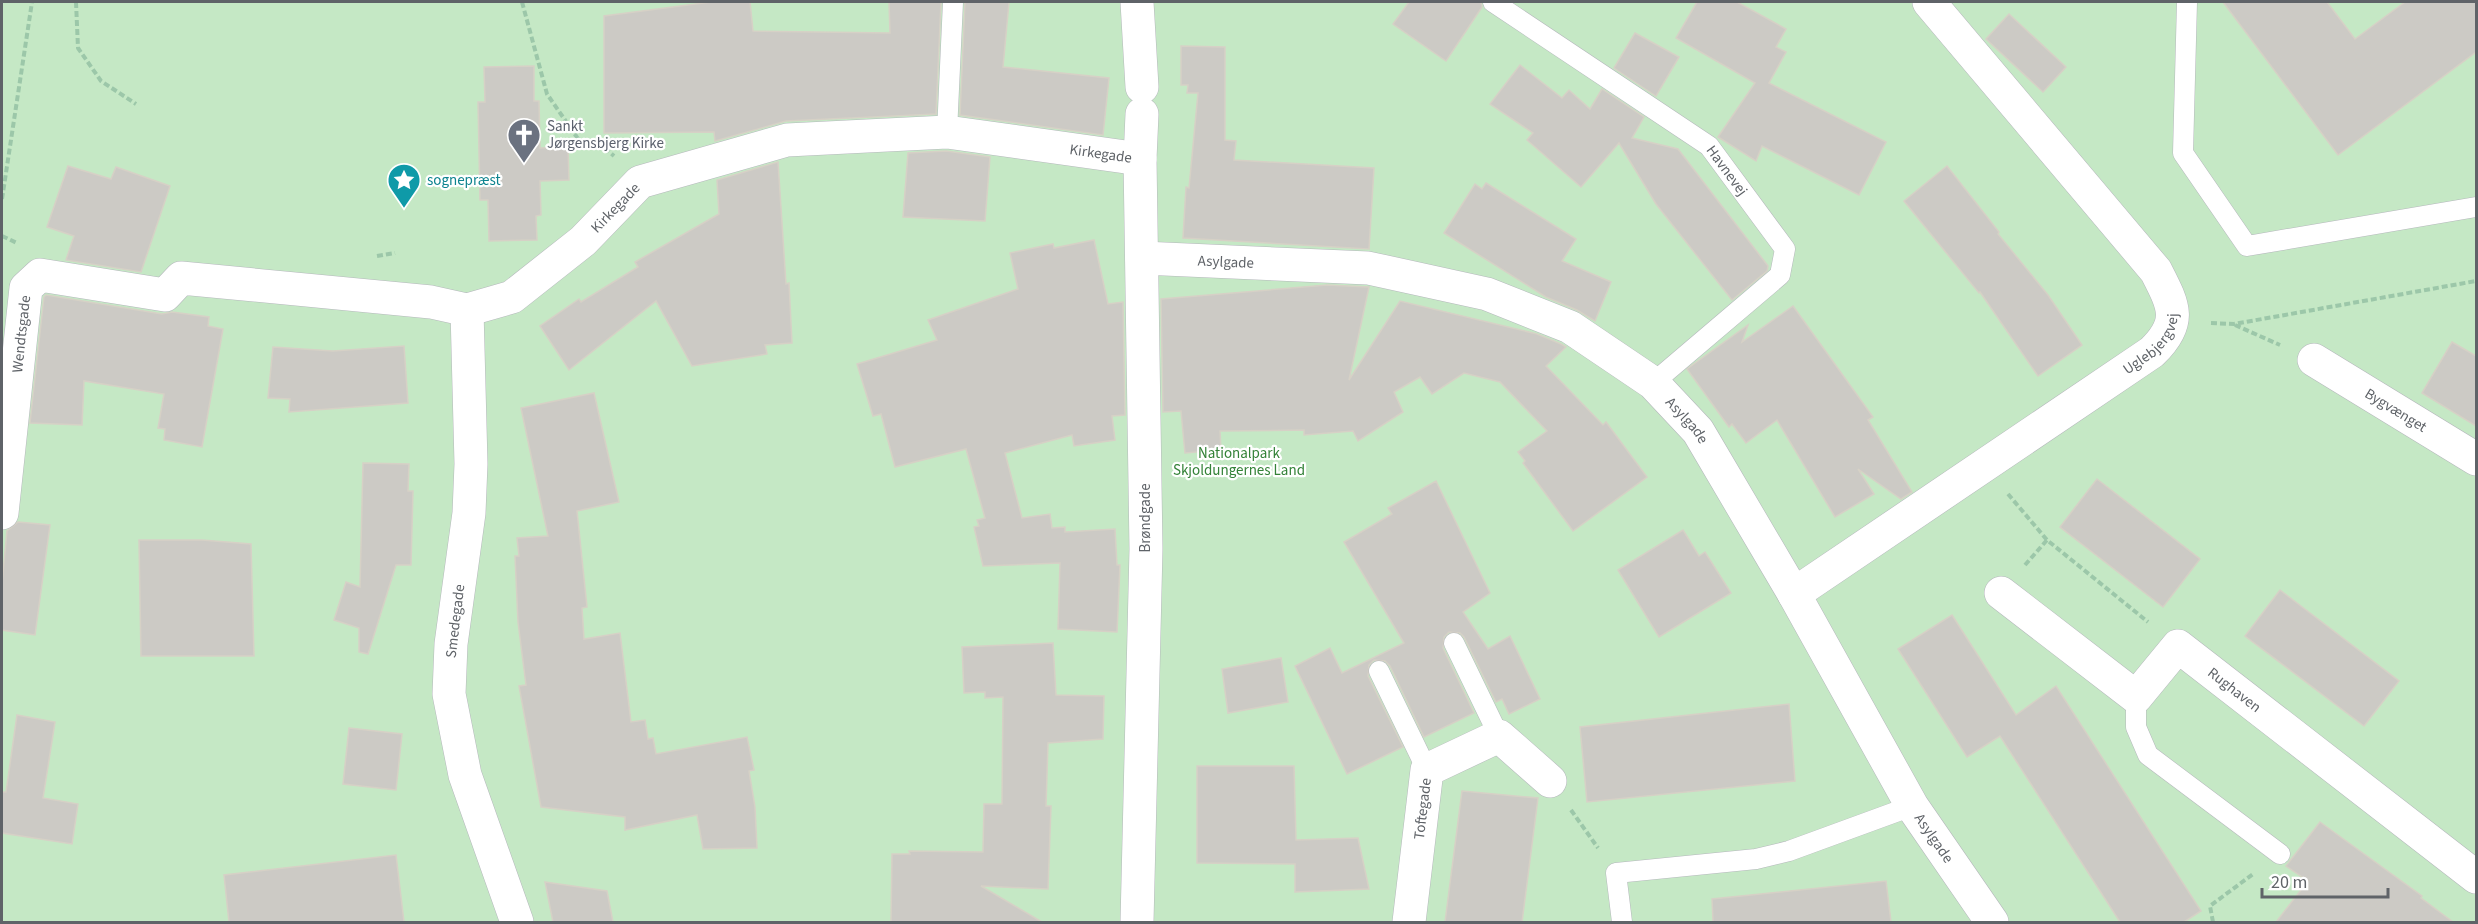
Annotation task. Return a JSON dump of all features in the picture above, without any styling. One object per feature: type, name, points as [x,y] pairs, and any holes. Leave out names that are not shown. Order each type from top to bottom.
[{"type":"street","name":"Brøndgade","points":[[1137,2],[1142,100],[1140,159],[1146,549],[1137,922]]},
{"type":"street","name":"Uglebjergvej","points":[[1794,594],[2152,352],[2165,339],[2174,322],[2168,294],[2156,272],[1929,2]]},
{"type":"street","name":"Kirkegade","points":[[181,278],[431,302],[467,310],[512,297],[583,241],[640,182],[787,140],[947,132],[1140,159]]},
{"type":"street","name":"Asylgade","points":[[1142,258],[1368,268],[1487,294],[1570,327],[1653,382],[1698,431],[1794,594],[1912,806],[1992,922]]},
{"type":"street","name":"Wendtsgade","points":[[2,513],[26,288],[40,275],[165,295],[181,278]]},
{"type":"street","name":"Smedegade","points":[[467,310],[471,464],[469,513],[451,644],[448,694],[465,775],[518,922]]},
{"type":"street","name":"Bygvænget","points":[[2314,360],[2476,459]]},
{"type":"street","points":[[2001,593],[2136,697],[2178,646]]},
{"type":"street","name":"Rughaven","points":[[2178,646],[2476,877]]},
{"type":"street","points":[[1499,736],[1550,781]]},
{"type":"street","name":"Toftegade","points":[[1409,922],[1427,770],[1499,736]]},
{"type":"lane","points":[[947,132],[953,2]]},
{"type":"lane","name":"Havnevej","points":[[1492,2],[1709,146],[1785,249],[1780,275],[1653,382]]},
{"type":"lane","points":[[2187,2],[2183,153],[2247,246],[2476,207]]},
{"type":"lane","points":[[1454,643],[1499,736]]},
{"type":"lane","points":[[1379,671],[1427,770]]},
{"type":"lane","points":[[2136,697],[2136,727],[2148,755],[2280,854]]},
{"type":"lane","points":[[1622,922],[1616,873],[1756,859],[1789,851],[1912,806]]},
{"type":"path","points":[[2,199],[32,2]]},
{"type":"path","points":[[76,2],[78,48],[101,81],[136,104]]},
{"type":"path","points":[[522,2],[547,94],[583,146],[606,149],[640,182]]},
{"type":"path","points":[[2174,322],[2234,324],[2476,281]]},
{"type":"path","points":[[2234,324],[2314,360]]},
{"type":"path","points":[[1984,465],[2047,540],[2178,646]]},
{"type":"path","points":[[2001,593],[2047,540]]},
{"type":"path","points":[[1550,781],[1616,873]]},
{"type":"path","points":[[2213,922],[2210,906],[2280,854]]},
{"type":"green space","name":"Nationalpark Skjoldungernes Land","points":[[2,2],[2476,2],[2476,922],[2,922]]},
{"type":"building","points":[[711,2],[750,2],[753,31],[890,33],[889,2],[941,2],[936,114],[786,121],[715,141],[714,132],[604,133],[604,16]]},
{"type":"building","points":[[965,2],[1009,2],[1003,67],[1109,78],[1103,135],[960,115]]},
{"type":"building","points":[[1409,2],[1481,2],[1482,7],[1446,61],[1393,24]]},
{"type":"building","points":[[1697,2],[1737,2],[1786,29],[1776,47],[1786,52],[1769,83],[1886,142],[1859,195],[1762,146],[1756,161],[1718,137],[1755,83],[1676,38]]},
{"type":"building","points":[[2223,2],[2327,2],[2355,39],[2405,2],[2476,2],[2476,52],[2338,155]]},
{"type":"building","points":[[2009,14],[2066,67],[2043,92],[1986,39]]},
{"type":"building","points":[[1635,33],[1679,57],[1656,96],[1614,68]]},
{"type":"building","points":[[1181,46],[1225,47],[1225,140],[1236,141],[1234,160],[1374,168],[1369,249],[1183,238],[1186,187],[1189,188],[1198,93],[1187,93],[1188,85],[1181,85]]},
{"type":"building","points":[[1520,65],[1562,98],[1569,90],[1590,109],[1602,89],[1644,117],[1632,138],[1678,149],[1768,266],[1767,271],[1732,300],[1656,204],[1619,143],[1581,187],[1527,140],[1533,133],[1490,104]]},
{"type":"building","name":"Sankt Jørgensbjerg Kirke","points":[[534,66],[534,101],[539,101],[540,148],[568,147],[569,180],[540,181],[541,215],[536,216],[537,240],[489,241],[488,200],[480,200],[478,102],[485,102],[484,67]]},
{"type":"building","points":[[946,151],[990,157],[985,221],[903,217],[908,153]]},
{"type":"building","points":[[778,162],[792,343],[765,345],[767,354],[692,366],[656,301],[569,370],[540,326],[579,299],[581,302],[638,267],[635,262],[719,214],[717,180]]},
{"type":"building","points":[[68,166],[111,179],[116,167],[170,186],[141,272],[66,260],[74,236],[47,227]]},
{"type":"building","points":[[1947,166],[2048,295],[2082,345],[2038,376],[1980,292],[1904,201]]},
{"type":"building","points":[[1486,183],[1576,239],[1562,261],[1611,282],[1595,321],[1577,310],[1546,297],[1444,233],[1475,184],[1482,189]]},
{"type":"building","points":[[1094,240],[1108,304],[1123,302],[1125,415],[1112,416],[1115,440],[1074,446],[1072,435],[1005,453],[1022,518],[1050,514],[1052,528],[1065,527],[1065,532],[1115,529],[1117,565],[1120,565],[1117,632],[1058,629],[1060,563],[983,566],[974,527],[979,526],[977,520],[985,518],[966,449],[895,467],[881,414],[873,416],[857,364],[937,340],[928,320],[1018,289],[1010,253],[1053,244],[1054,248]]},
{"type":"building","points":[[1327,285],[1369,287],[1349,380],[1400,301],[1537,334],[1566,347],[1546,366],[1603,425],[1606,422],[1647,477],[1573,531],[1523,463],[1525,461],[1518,452],[1547,431],[1500,382],[1464,373],[1432,394],[1420,377],[1394,392],[1403,412],[1358,441],[1353,431],[1304,435],[1304,430],[1220,431],[1221,450],[1185,453],[1181,411],[1163,412],[1161,299]]},
{"type":"building","points":[[46,295],[162,314],[172,312],[209,317],[208,326],[223,329],[202,447],[164,440],[165,429],[158,428],[164,394],[84,381],[82,425],[30,423]]},
{"type":"building","points":[[1793,306],[1873,417],[1868,420],[1912,492],[1901,499],[1858,469],[1874,494],[1835,517],[1777,420],[1746,443],[1732,424],[1729,427],[1687,369],[1748,325],[1742,342]]},
{"type":"building","points":[[2452,342],[2476,356],[2476,426],[2422,393]]},
{"type":"building","points":[[404,346],[408,403],[289,412],[290,399],[268,398],[273,347],[333,351]]},
{"type":"building","points":[[594,393],[619,502],[577,511],[587,607],[582,608],[584,639],[620,633],[631,722],[645,720],[648,739],[653,738],[656,754],[747,737],[754,770],[749,771],[755,807],[757,848],[703,849],[697,815],[625,830],[625,817],[541,807],[519,686],[526,685],[518,622],[515,556],[519,556],[517,538],[548,536],[521,408]]},
{"type":"building","points":[[363,463],[409,464],[408,491],[413,491],[411,565],[396,565],[368,654],[359,652],[359,628],[334,620],[346,582],[360,587]]},
{"type":"building","points":[[2097,479],[2200,559],[2163,607],[2060,527]]},
{"type":"building","points":[[1436,481],[1490,593],[1463,612],[1488,649],[1510,636],[1540,699],[1509,714],[1502,699],[1496,702],[1464,637],[1460,633],[1449,632],[1444,637],[1443,648],[1474,713],[1424,737],[1390,666],[1385,661],[1374,660],[1369,665],[1368,676],[1403,747],[1347,774],[1295,666],[1330,648],[1342,673],[1404,643],[1344,542],[1392,514],[1388,508]]},
{"type":"building","points":[[18,522],[50,525],[35,635],[2,630],[2,583],[7,531]]},
{"type":"building","points":[[1683,530],[1699,556],[1705,552],[1731,593],[1659,637],[1618,570]]},
{"type":"building","points":[[139,540],[202,540],[251,544],[254,656],[141,656]]},
{"type":"building","points":[[2280,590],[2399,681],[2364,726],[2245,636]]},
{"type":"building","points":[[1952,615],[2016,715],[2056,686],[2201,911],[2184,922],[2120,922],[2000,736],[1967,757],[1898,649]]},
{"type":"building","points":[[1053,643],[1056,695],[1104,696],[1103,739],[1048,743],[1046,806],[1051,806],[1048,889],[981,886],[1042,922],[891,922],[892,854],[910,854],[909,851],[983,852],[984,804],[1002,804],[1003,697],[985,698],[985,692],[964,693],[962,647]]},
{"type":"building","points":[[1281,658],[1288,702],[1228,713],[1222,669]]},
{"type":"building","points":[[1789,704],[1795,781],[1587,802],[1580,727]]},
{"type":"building","points":[[17,715],[55,722],[43,798],[78,804],[72,844],[2,833],[2,792],[6,792]]},
{"type":"building","points":[[349,728],[402,734],[396,790],[343,784]]},
{"type":"building","points":[[1197,766],[1294,766],[1296,840],[1358,838],[1369,889],[1295,892],[1295,864],[1197,863]]},
{"type":"building","points":[[1462,791],[1538,798],[1522,922],[1445,922]]},
{"type":"building","points":[[2320,822],[2422,896],[2421,898],[2453,922],[2276,922],[2308,881],[2286,866]]},
{"type":"building","points":[[396,855],[404,922],[229,922],[224,875]]},
{"type":"building","points":[[1886,881],[1891,922],[1713,922],[1712,899]]},
{"type":"building","points":[[545,882],[607,891],[613,922],[553,922]]},
{"type":"place","name":"Sankt Jørgensbjerg Kirke","points":[[524,164]]},
{"type":"place","name":"sognepræst","points":[[404,209]]}]
